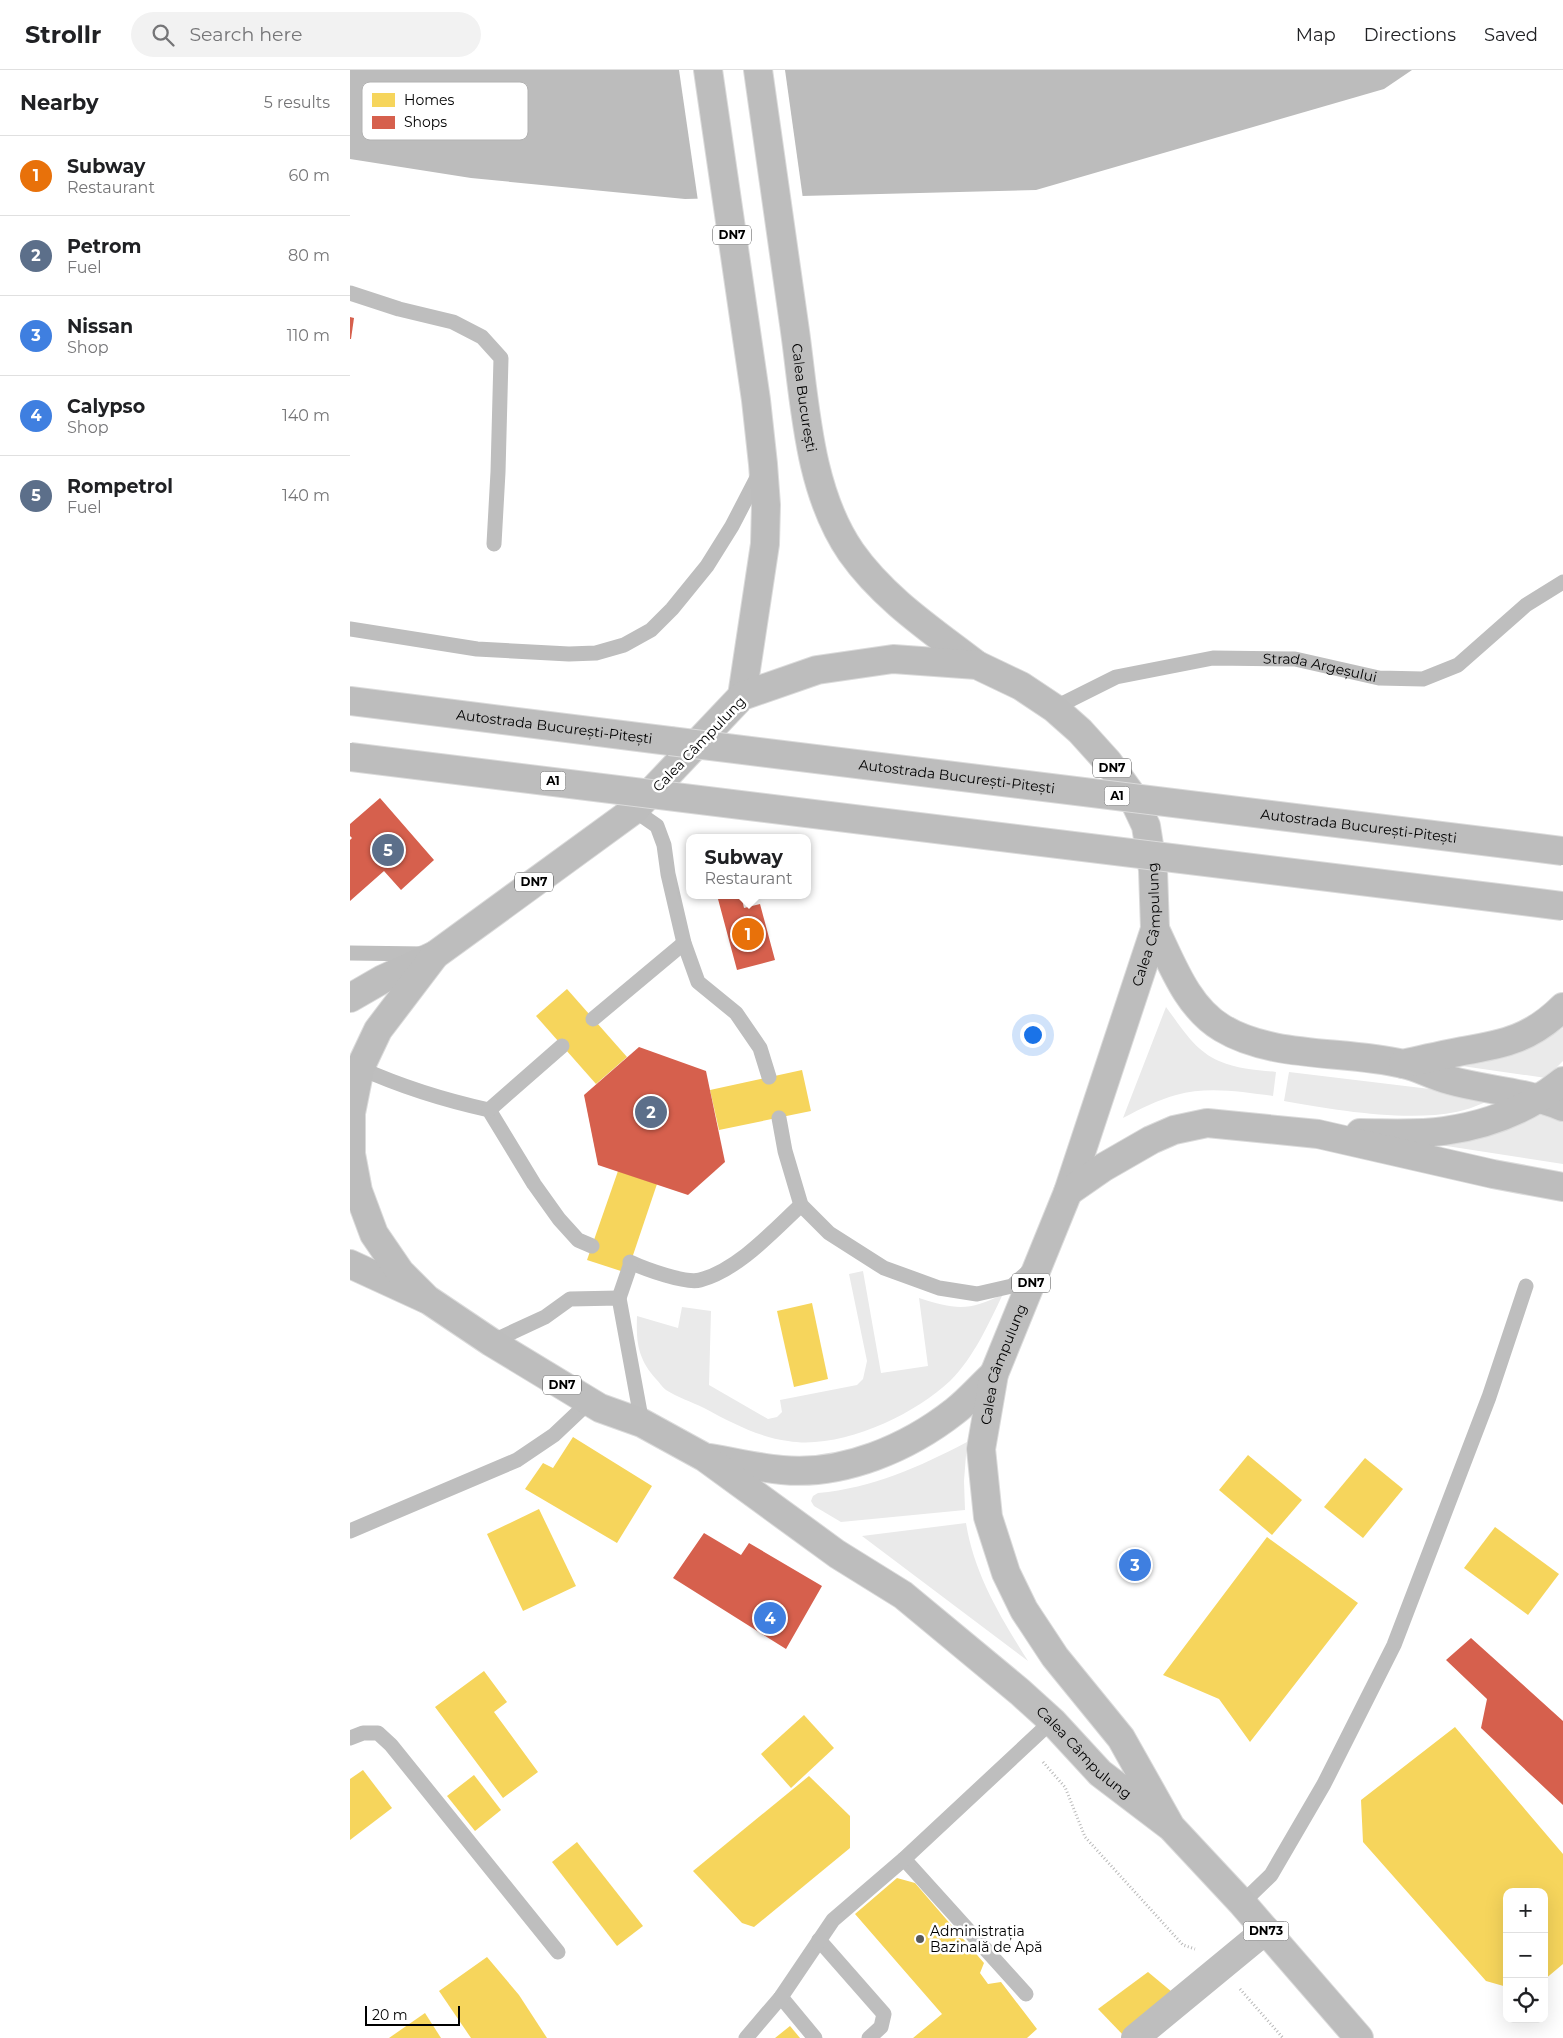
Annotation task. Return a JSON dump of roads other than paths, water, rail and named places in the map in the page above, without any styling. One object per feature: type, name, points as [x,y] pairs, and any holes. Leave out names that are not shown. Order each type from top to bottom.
[{"type":"main road","name":"DN7","points":[[708,70],[764,464],[766,544],[742,696]]},
{"type":"main road","name":"Calea București","points":[[758,70],[812,452],[830,515],[851,552],[875,581],[910,614],[977,665]]},
{"type":"main road","name":"Calea Câmpulung","points":[[435,955],[634,810],[742,696],[817,670],[893,659],[977,665],[1021,686],[1054,708],[1080,731],[1108,762],[1131,794],[1146,826],[1154,870],[1155,930],[1068,1192],[994,1374],[981,1448],[988,1517],[1006,1573],[1024,1610],[1055,1657],[1121,1738],[1171,1827]]},
{"type":"main road","name":"Autostrada București-Pitești","points":[[350,701],[1563,851]]},
{"type":"main road","name":"A1","points":[[350,757],[1563,906]]},
{"type":"main road","points":[[1155,930],[1194,1004],[1221,1028],[1252,1042],[1403,1064],[1449,1080],[1551,1102]]},
{"type":"main road","name":"DN7","points":[[350,998],[383,979],[435,955]]},
{"type":"main road","name":"DN7","points":[[427,1299],[400,1272],[374,1234],[358,1192],[351,1154],[351,1113],[360,1068],[378,1030],[435,955]]},
{"type":"main road","points":[[1403,1064],[1496,1046],[1526,1035],[1555,1015],[1563,1007]]},
{"type":"main road","points":[[1068,1192],[1104,1167],[1151,1140],[1174,1130],[1207,1123],[1318,1134],[1443,1132],[1487,1123],[1518,1110],[1551,1102],[1563,1081]]},
{"type":"main road","points":[[1318,1134],[1493,1174],[1563,1186]]},
{"type":"main road","name":"DN7","points":[[350,1264],[427,1299]]},
{"type":"main road","name":"Calea Câmpulung","points":[[427,1299],[491,1342],[600,1408],[642,1423],[704,1457],[837,1554],[903,1595],[1020,1692],[1052,1721],[1100,1772],[1171,1827],[1242,1903],[1359,2038]]},
{"type":"main road","name":"DN7","points":[[704,1457],[783,1470],[826,1469],[874,1457],[920,1436],[940,1423],[957,1410],[994,1374]]},
{"type":"street","points":[[1135,2038],[1266,1930]]},
{"type":"lane","points":[[350,293],[399,309],[453,322],[482,337],[501,358],[494,544]]},
{"type":"lane","points":[[350,630],[477,649],[530,652],[596,653],[624,645],[651,630],[672,609],[707,566],[732,526],[764,464]]},
{"type":"lane","name":"Strada Argeșului","points":[[1054,708],[1116,677],[1213,658],[1295,658],[1379,678],[1423,679],[1458,664],[1526,605],[1563,582]]},
{"type":"lane","points":[[634,810],[657,826],[662,839],[684,943],[698,982],[736,1013],[760,1048],[769,1078]]},
{"type":"lane","points":[[593,1019],[684,943]]},
{"type":"lane","points":[[350,953],[435,955]]},
{"type":"lane","points":[[488,1110],[562,1046]]},
{"type":"lane","points":[[360,1068],[390,1082],[440,1099],[488,1110],[534,1184],[559,1219],[578,1240],[592,1246]]},
{"type":"lane","points":[[779,1118],[785,1151],[801,1205],[829,1233],[884,1268],[939,1288],[978,1294],[1012,1286],[1040,1261]]},
{"type":"lane","points":[[642,1423],[619,1298],[631,1263],[661,1274],[699,1280],[723,1269],[752,1250],[801,1205]]},
{"type":"lane","points":[[1242,1903],[1271,1875],[1324,1784],[1394,1645],[1490,1397],[1526,1286]]},
{"type":"lane","points":[[491,1342],[545,1317],[570,1299],[619,1298]]},
{"type":"lane","points":[[350,1531],[517,1460],[554,1435],[590,1402]]},
{"type":"lane","points":[[746,2038],[781,1997],[834,1920],[904,1859],[1052,1721]]},
{"type":"lane","points":[[350,1738],[363,1733],[378,1733],[391,1745],[558,1952]]},
{"type":"lane","points":[[904,1859],[1026,1994]]},
{"type":"lane","points":[[819,1940],[884,2014],[881,2027],[868,2038]]},
{"type":"lane","points":[[781,1997],[815,2038]]},
{"type":"place","name":"Rompetrol","points":[[388,850]]},
{"type":"place","name":"Subway","points":[[748,934]]},
{"type":"place","name":"Petrom","points":[[651,1112]]},
{"type":"place","name":"Nissan","points":[[1135,1565]]},
{"type":"place","name":"Calypso","points":[[770,1618]]},
{"type":"place","name":"Administrația Bazinală de Apă","points":[[920,1939]]}]
